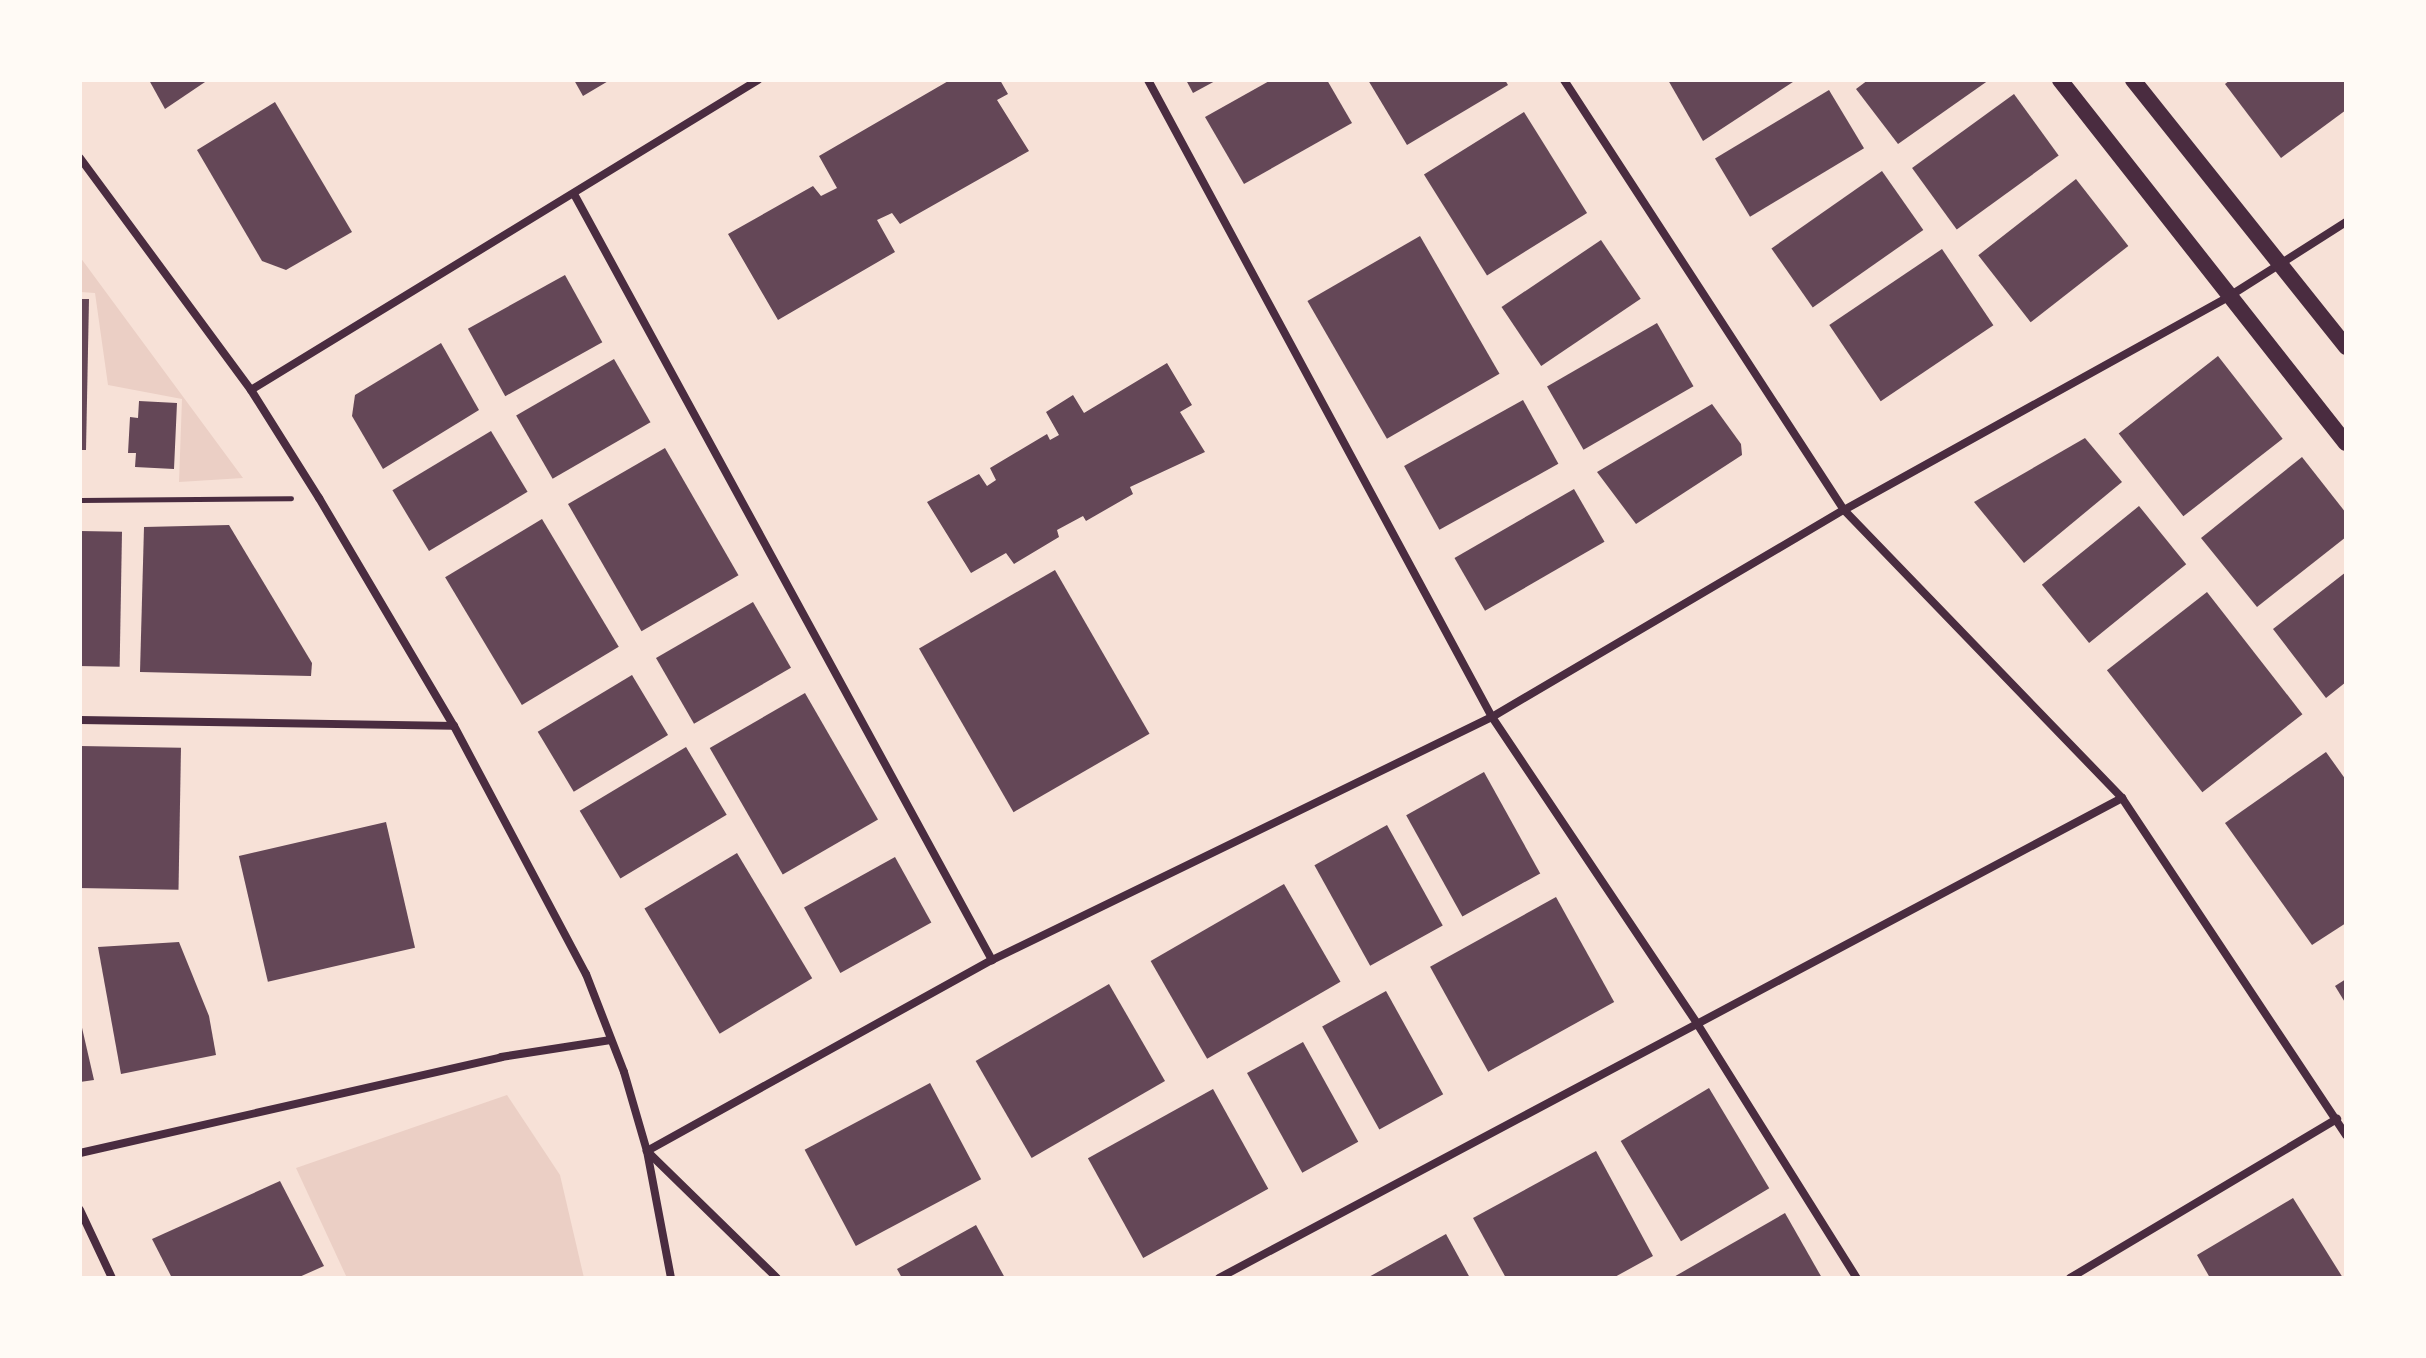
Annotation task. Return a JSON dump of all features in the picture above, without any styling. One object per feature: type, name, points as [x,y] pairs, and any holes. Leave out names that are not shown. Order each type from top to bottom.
[{"type":"main road","points":[[2060,80],[2346,443]]},
{"type":"main road","points":[[2133,80],[2277,265],[2346,347]]},
{"type":"street","points":[[251,390],[758,80]]},
{"type":"street","points":[[1148,80],[1492,717],[1698,1025],[1857,1278]]},
{"type":"street","points":[[1564,80],[1844,510],[2122,798],[2346,1135]]},
{"type":"street","points":[[80,158],[251,390],[319,498],[454,726],[586,974],[647,1151],[671,1278]]},
{"type":"street","points":[[574,194],[992,960]]},
{"type":"street","points":[[647,1151],[992,960],[1492,717],[1844,510],[2228,297],[2346,222]]},
{"type":"street","points":[[80,720],[454,726]]},
{"type":"street","points":[[1219,1278],[2122,798]]},
{"type":"street","points":[[80,1153],[501,1057],[611,1040]]},
{"type":"street","points":[[2070,1278],[2337,1119]]},
{"type":"street","points":[[647,1151],[777,1278]]},
{"type":"street","points":[[80,1210],[112,1278]]},
{"type":"path","points":[[80,500],[319,498]]},
{"type":"shaded area","points":[[80,257],[243,478],[179,482],[182,399],[108,385],[95,293],[80,292]]},
{"type":"shaded area","points":[[507,1095],[560,1175],[584,1278],[347,1278],[296,1168]]},
{"type":"building","points":[[149,80],[208,80],[165,109]]},
{"type":"building","points":[[574,80],[610,80],[583,96]]},
{"type":"building","points":[[950,80],[1000,80],[1008,94],[997,100],[1029,151],[900,224],[892,213],[877,220],[895,252],[778,320],[728,234],[813,186],[821,196],[837,188],[819,156]]},
{"type":"building","points":[[1186,80],[1217,80],[1193,93]]},
{"type":"building","points":[[1271,80],[1327,80],[1352,123],[1244,184],[1205,117]]},
{"type":"building","points":[[1368,80],[1505,80],[1508,85],[1407,145]]},
{"type":"building","points":[[1668,80],[1796,80],[1703,141]]},
{"type":"building","points":[[1868,80],[1989,80],[1898,144],[1856,89]]},
{"type":"building","points":[[2230,80],[2346,80],[2346,110],[2281,158],[2225,84]]},
{"type":"building","points":[[1829,90],[1864,148],[1750,217],[1715,159]]},
{"type":"building","points":[[2014,94],[2059,155],[1957,230],[1912,168]]},
{"type":"building","points":[[275,102],[352,232],[286,270],[262,261],[197,150]]},
{"type":"building","points":[[1524,112],[1587,213],[1487,275],[1424,175]]},
{"type":"building","points":[[1882,171],[1923,230],[1813,307],[1771,248]]},
{"type":"building","points":[[2076,179],[2128,246],[2031,322],[1978,255]]},
{"type":"building","points":[[1420,236],[1500,374],[1387,439],[1307,301]]},
{"type":"building","points":[[1601,240],[1641,299],[1541,366],[1502,307]]},
{"type":"building","points":[[1942,249],[1993,325],[1881,401],[1829,325]]},
{"type":"building","points":[[565,275],[602,342],[505,396],[468,329]]},
{"type":"building","points":[[80,299],[89,299],[86,450],[80,450]]},
{"type":"building","points":[[1657,323],[1694,386],[1584,450],[1547,386]]},
{"type":"building","points":[[441,343],[479,410],[383,469],[352,416],[355,395]]},
{"type":"building","points":[[2218,356],[2283,439],[2183,516],[2119,434]]},
{"type":"building","points":[[614,359],[650,422],[553,479],[516,416]]},
{"type":"building","points":[[1167,363],[1192,405],[1180,412],[1205,452],[1130,487],[1133,494],[1086,521],[1083,516],[1057,530],[1059,537],[1014,564],[1006,553],[971,573],[927,502],[979,474],[987,486],[996,480],[990,468],[1047,434],[1050,440],[1059,435],[1046,412],[1073,395],[1084,413]]},
{"type":"building","points":[[1523,400],[1558,464],[1439,530],[1404,466]]},
{"type":"building","points":[[139,401],[177,403],[174,469],[135,467],[136,453],[128,453],[130,417],[138,418]]},
{"type":"building","points":[[1712,404],[1741,444],[1742,455],[1636,524],[1597,472]]},
{"type":"building","points":[[491,431],[528,492],[429,551],[392,490]]},
{"type":"building","points":[[2085,438],[2122,482],[2024,563],[1974,502]]},
{"type":"building","points":[[665,448],[738,575],[642,631],[568,504]]},
{"type":"building","points":[[2302,457],[2346,513],[2346,537],[2257,607],[2201,538]]},
{"type":"building","points":[[1574,489],[1604,542],[1485,611],[1454,558]]},
{"type":"building","points":[[2139,506],[2186,564],[2089,643],[2042,585]]},
{"type":"building","points":[[542,519],[619,647],[522,705],[445,577]]},
{"type":"building","points":[[229,525],[312,663],[311,676],[140,672],[144,527]]},
{"type":"building","points":[[80,531],[122,532],[120,667],[80,666]]},
{"type":"building","points":[[1055,570],[1150,734],[1014,812],[919,648]]},
{"type":"building","points":[[2346,572],[2346,682],[2326,698],[2273,629]]},
{"type":"building","points":[[2207,592],[2302,714],[2202,792],[2107,670]]},
{"type":"building","points":[[753,602],[791,668],[694,724],[656,658]]},
{"type":"building","points":[[632,675],[668,735],[574,792],[538,732]]},
{"type":"building","points":[[805,693],[878,819],[783,874],[710,748]]},
{"type":"building","points":[[80,746],[181,748],[179,890],[80,888]]},
{"type":"building","points":[[686,747],[727,815],[620,879],[580,811]]},
{"type":"building","points":[[2326,752],[2346,780],[2346,923],[2312,945],[2225,823]]},
{"type":"building","points":[[1484,772],[1540,873],[1462,917],[1406,815]]},
{"type":"building","points":[[386,822],[415,948],[268,982],[239,856]]},
{"type":"building","points":[[1387,825],[1443,926],[1370,966],[1314,865]]},
{"type":"building","points":[[737,853],[812,978],[720,1034],[644,909]]},
{"type":"building","points":[[895,857],[931,923],[840,973],[804,907]]},
{"type":"building","points":[[1284,884],[1340,982],[1207,1059],[1151,961]]},
{"type":"building","points":[[1556,897],[1614,1002],[1488,1072],[1430,967]]},
{"type":"building","points":[[179,942],[209,1016],[216,1055],[121,1074],[98,947]]},
{"type":"building","points":[[2346,979],[2346,1004],[2335,986]]},
{"type":"building","points":[[1109,984],[1165,1081],[1032,1158],[976,1061]]},
{"type":"building","points":[[1386,991],[1443,1094],[1379,1130],[1322,1026]]},
{"type":"building","points":[[80,1019],[94,1080],[80,1082]]},
{"type":"building","points":[[1303,1042],[1358,1142],[1302,1173],[1247,1073]]},
{"type":"building","points":[[930,1083],[981,1179],[856,1246],[805,1150]]},
{"type":"building","points":[[1709,1088],[1769,1188],[1681,1241],[1621,1141]]},
{"type":"building","points":[[1213,1089],[1268,1189],[1143,1258],[1088,1158]]},
{"type":"building","points":[[1596,1151],[1653,1256],[1613,1278],[1506,1278],[1473,1218]]},
{"type":"building","points":[[280,1181],[324,1266],[297,1278],[172,1278],[152,1239]]},
{"type":"building","points":[[2293,1198],[2343,1278],[2210,1278],[2197,1255]]},
{"type":"building","points":[[1785,1213],[1822,1278],[1672,1278]]},
{"type":"building","points":[[976,1225],[1005,1278],[902,1278],[897,1269]]},
{"type":"building","points":[[1446,1234],[1470,1278],[1367,1278]]}]
